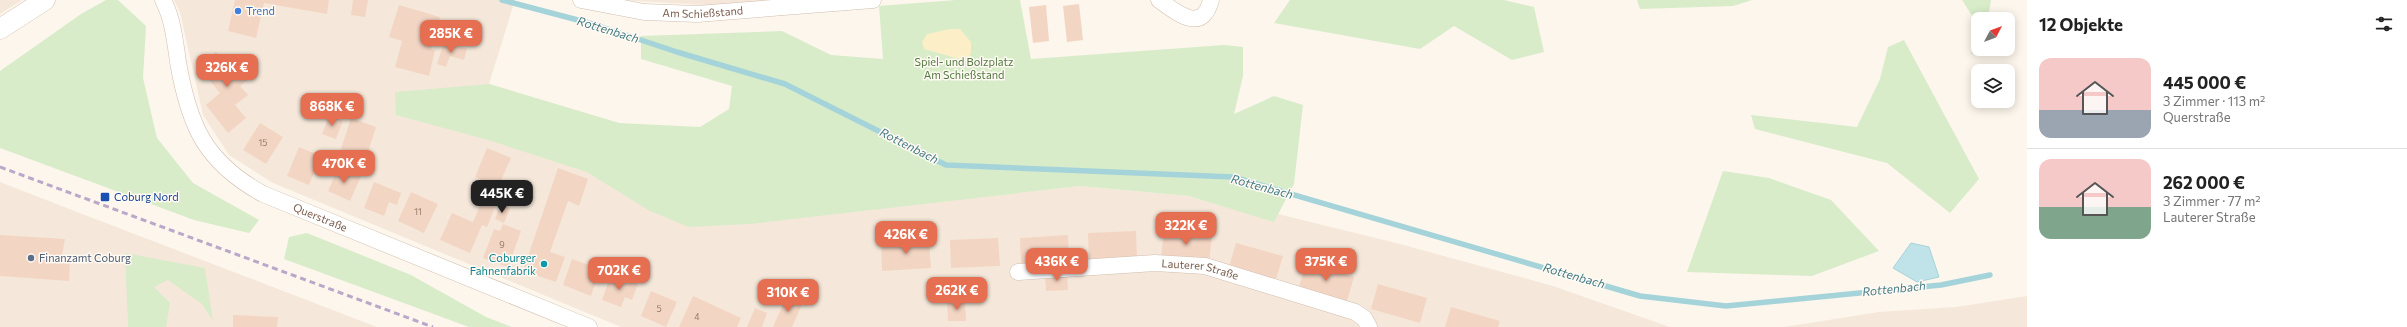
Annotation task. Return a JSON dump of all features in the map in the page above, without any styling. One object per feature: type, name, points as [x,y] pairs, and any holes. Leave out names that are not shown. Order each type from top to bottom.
[{"type":"street","points":[[0,29],[45,0]]},
{"type":"street","name":"Querstraße","points":[[163,0],[172,26],[182,85],[190,113],[199,135],[222,166],[245,184],[263,194],[589,327]]},
{"type":"street","name":"Am Schießstand","points":[[581,0],[644,12],[697,14],[873,0]]},
{"type":"street","points":[[1159,0],[1187,19],[1196,18],[1204,13],[1211,0]]},
{"type":"street","name":"Lauterer Straße","points":[[1018,272],[1155,263],[1205,266],[1355,312],[1364,318],[1369,327]]},
{"type":"shaded area","points":[[0,0],[22,0],[0,14]]},
{"type":"shaded area","points":[[174,0],[515,0],[489,84],[619,123],[870,209],[1080,186],[1189,196],[1278,214],[1400,244],[1553,286],[1670,327],[621,327],[273,183],[229,155],[203,115],[180,12]]},
{"type":"shaded area","points":[[620,0],[778,0],[721,6]]},
{"type":"shaded area","points":[[0,182],[72,210],[377,327],[0,327]]},
{"type":"shaded area","points":[[2027,296],[2027,327],[1784,327],[1879,312],[1956,307]]},
{"type":"green space","points":[[106,0],[118,0],[146,26],[143,78],[157,138],[193,183],[259,220],[249,233],[194,220],[0,148],[0,71],[81,14]]},
{"type":"green space","name":"Spiel- und Bolzplatz Am Schießstand","points":[[956,0],[1020,0],[1031,59],[1224,45],[1243,47],[1243,76],[1234,114],[1274,96],[1303,105],[1294,184],[1274,222],[1189,196],[1080,186],[750,224],[689,227],[650,211],[587,172],[488,140],[396,115],[395,92],[489,84],[619,123],[700,127],[729,109],[732,86],[641,59],[641,36],[782,31],[831,55],[883,59],[879,6]]},
{"type":"green space","points":[[1290,0],[1504,0],[1534,7],[1544,52],[1512,60],[1454,26],[1420,49],[1274,23]]},
{"type":"green space","points":[[1637,0],[1752,0],[1733,6],[1640,9]]},
{"type":"green space","points":[[1962,0],[1991,0],[1989,12],[1971,12],[1971,14]]},
{"type":"green space","points":[[1904,40],[1979,179],[1950,213],[1887,163],[1755,129],[1751,115],[1857,127],[1880,79],[1888,47]]},
{"type":"green space","points":[[1723,171],[1769,178],[1831,200],[1879,251],[1812,276],[1687,272]]},
{"type":"green space","points":[[307,233],[411,275],[486,317],[512,327],[469,327],[284,259],[289,237]]},
{"type":"green space","points":[[125,253],[205,268],[213,321],[202,304],[168,280],[154,287],[170,303],[166,327],[128,327]]},
{"type":"sand","points":[[950,29],[960,29],[971,42],[971,53],[967,61],[924,49],[922,42],[927,34]]},
{"type":"water","points":[[1911,243],[1929,247],[1939,277],[1917,282],[1893,268]]},
{"type":"building","points":[[235,0],[329,0],[327,14],[264,3],[256,38],[228,31]]},
{"type":"building","points":[[353,0],[368,0],[365,17],[351,15]]},
{"type":"building","points":[[1079,4],[1083,40],[1067,42],[1063,6]]},
{"type":"building","points":[[399,5],[440,17],[431,49],[435,50],[429,76],[395,67],[402,41],[389,37]]},
{"type":"building","points":[[1046,5],[1049,41],[1033,43],[1029,7]]},
{"type":"building","points":[[444,42],[467,49],[464,60],[450,56],[446,67],[437,64]]},
{"type":"building","points":[[216,52],[226,64],[238,54],[255,74],[240,86],[248,95],[235,105],[246,118],[228,133],[206,105],[220,93],[198,66]]},
{"type":"building","points":[[329,115],[343,121],[336,139],[322,134]]},
{"type":"building","points":[[351,118],[376,127],[366,158],[341,149]]},
{"type":"building","points":[[260,123],[283,137],[266,164],[243,150]]},
{"type":"building","points":[[299,147],[321,156],[309,185],[287,176]]},
{"type":"building","points":[[487,148],[511,158],[498,187],[475,177]]},
{"type":"building","points":[[339,166],[361,176],[350,201],[328,191]]},
{"type":"building","points":[[558,168],[588,179],[579,206],[568,201],[550,252],[565,257],[556,282],[523,271]]},
{"type":"building","points":[[374,182],[401,193],[397,205],[389,202],[384,216],[364,208]]},
{"type":"building","points":[[411,192],[438,204],[424,233],[398,221]]},
{"type":"building","points":[[483,199],[496,205],[487,227],[482,225],[470,253],[440,240],[452,213],[473,222]]},
{"type":"building","points":[[501,204],[510,208],[504,223],[495,219]]},
{"type":"building","points":[[503,224],[521,231],[508,267],[483,258],[494,229],[500,231]]},
{"type":"building","points":[[1164,230],[1212,235],[1209,263],[1161,258]]},
{"type":"building","points":[[1136,231],[1137,257],[1089,259],[1088,233]]},
{"type":"building","name":"Finanzamt Coburg","points":[[0,235],[65,239],[61,261],[70,261],[69,281],[0,276]]},
{"type":"building","points":[[1068,235],[1069,264],[1021,266],[1020,238]]},
{"type":"building","points":[[998,238],[1000,266],[951,268],[950,240]]},
{"type":"building","points":[[929,240],[931,268],[882,271],[881,242]]},
{"type":"building","points":[[1236,243],[1283,256],[1276,279],[1229,267]]},
{"type":"building","points":[[572,259],[600,269],[591,296],[563,285]]},
{"type":"building","points":[[1306,263],[1354,277],[1347,301],[1299,287]]},
{"type":"building","points":[[1067,273],[1068,290],[1046,291],[1045,275]]},
{"type":"building","points":[[611,274],[638,284],[632,300],[625,297],[621,307],[602,300]]},
{"type":"building","points":[[1378,284],[1427,298],[1420,323],[1371,309]]},
{"type":"building","points":[[651,291],[677,302],[666,327],[641,316]]},
{"type":"building","points":[[787,295],[803,302],[792,327],[773,327]]},
{"type":"building","points":[[693,296],[741,318],[737,327],[679,327]]},
{"type":"building","points":[[965,300],[966,321],[948,321],[947,301]]},
{"type":"building","points":[[1451,307],[1500,321],[1498,327],[1445,327]]},
{"type":"building","points":[[755,308],[767,313],[762,327],[747,327]]},
{"type":"building","points":[[233,315],[278,317],[277,327],[233,327]]},
{"type":"waterway","name":"Rottenbach","points":[[502,0],[593,24],[677,52],[785,84],[946,165],[1233,177],[1640,296],[1726,306],[1941,285],[1990,275]]},
{"type":"railway","points":[[0,167],[433,327]]},
{"type":"place","name":"Trend","points":[[238,11]]},
{"type":"place","name":"Coburg Nord","points":[[105,197]]},
{"type":"place","name":"Finanzamt Coburg","points":[[31,258]]},
{"type":"place","name":"Coburger Fahnenfabrik","points":[[544,264]]}]
